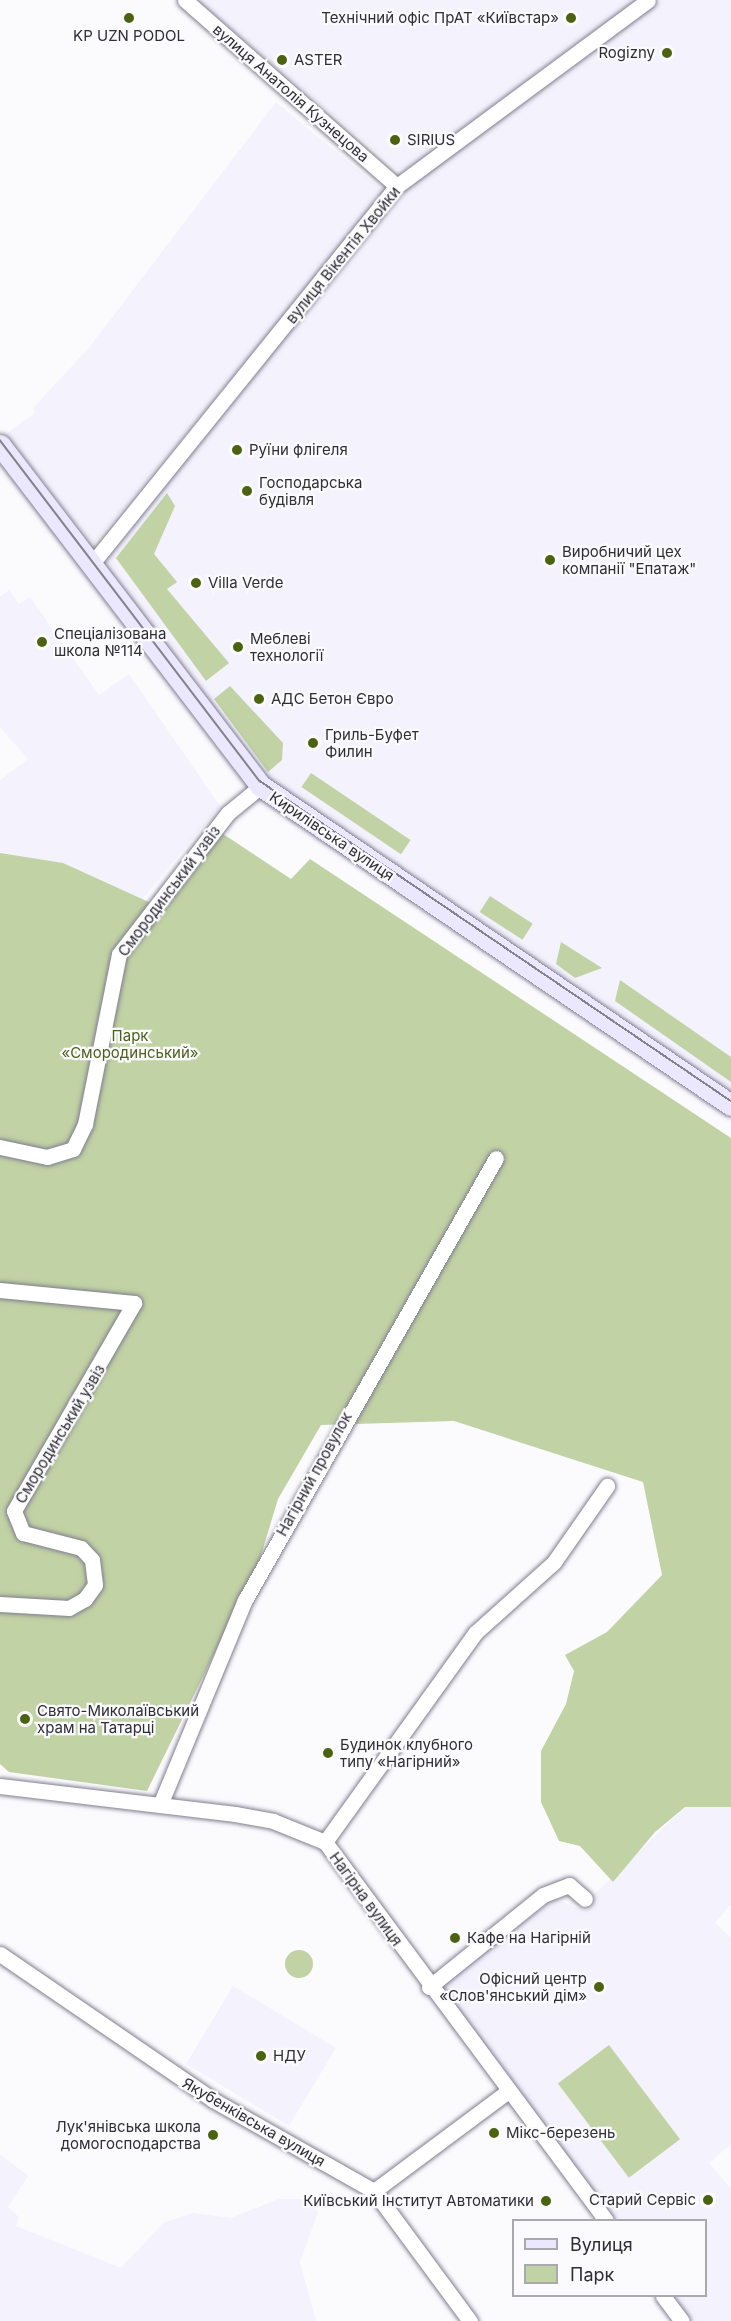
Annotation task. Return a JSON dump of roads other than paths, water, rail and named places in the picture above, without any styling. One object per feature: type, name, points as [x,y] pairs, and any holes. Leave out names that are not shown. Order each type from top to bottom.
[{"type":"main road","name":"Кирилівська вулиця","points":[[0,445],[90,566],[261,786],[731,1105]]},
{"type":"street","name":"вулиця Анатолія Кузнецова","points":[[185,0],[397,186]]},
{"type":"street","name":"вулиця Вікентія Хвойки","points":[[90,566],[397,186],[648,0]]},
{"type":"street","name":"Смородинський узвіз","points":[[0,1147],[47,1157],[73,1149],[85,1124],[119,954],[228,813],[261,786]]},
{"type":"street","name":"Нагірний провулок","points":[[160,1805],[245,1600],[496,1158]]},
{"type":"street","name":"Смородинський узвіз","points":[[0,1290],[134,1303],[14,1511],[23,1533],[81,1548],[92,1560],[95,1585],[85,1599],[69,1608],[0,1604]]},
{"type":"street","points":[[325,1842],[475,1633],[554,1562],[607,1486]]},
{"type":"street","name":"Нагірна вулиця","points":[[0,1786],[273,1821],[325,1842],[429,1987],[605,2219]]},
{"type":"street","points":[[429,1987],[543,1895],[569,1885],[585,1899]]},
{"type":"street","name":"Якубенківська вулиця","points":[[0,1954],[213,2100],[374,2191]]},
{"type":"street","points":[[470,2321],[374,2191],[508,2091]]},
{"type":"street","points":[[664,2297],[682,2321]]},
{"type":"tram line","points":[[0,440],[260,781],[731,1101]]},
{"type":"place","name":"KP UZN PODOL","points":[[129,18]]},
{"type":"place","name":"Технічний офіс ПрАТ «Київстар»","points":[[571,18]]},
{"type":"place","name":"Rogizny","points":[[667,53]]},
{"type":"place","name":"ASTER","points":[[282,60]]},
{"type":"place","name":"SIRIUS","points":[[395,140]]},
{"type":"place","name":"Руїни флігеля","points":[[237,450]]},
{"type":"place","name":"Господарська будівля","points":[[247,491]]},
{"type":"place","name":"Виробничий цех компанії \"Епатаж\"","points":[[550,560]]},
{"type":"place","name":"Villa Verde","points":[[196,583]]},
{"type":"place","name":"Спеціалізована школа №114","points":[[42,642]]},
{"type":"place","name":"Меблеві технології","points":[[238,647]]},
{"type":"place","name":"АДС Бетон Євро","points":[[259,699]]},
{"type":"place","name":"Гриль-Буфет Филин","points":[[313,743]]},
{"type":"place","name":"Свято-Миколаївський храм на Татарці","points":[[25,1719]]},
{"type":"place","name":"Будинок клубного типу «Нагірний»","points":[[328,1753]]},
{"type":"place","name":"Кафе на Нагірній","points":[[455,1938]]},
{"type":"place","name":"Офісний центр «Слов'янський дім»","points":[[599,1987]]},
{"type":"place","name":"НДУ","points":[[261,2056]]},
{"type":"place","name":"Мікс-березень","points":[[494,2133]]},
{"type":"place","name":"Лук'янівська школа домогосподарства","points":[[213,2135]]},
{"type":"place","name":"Старий Сервіс","points":[[708,2200]]},
{"type":"place","name":"Київський Інститут Автоматики","points":[[546,2201]]},
{"type":"park label","name":"Парк «Смородинський»","points":[[130,1044]]}]
